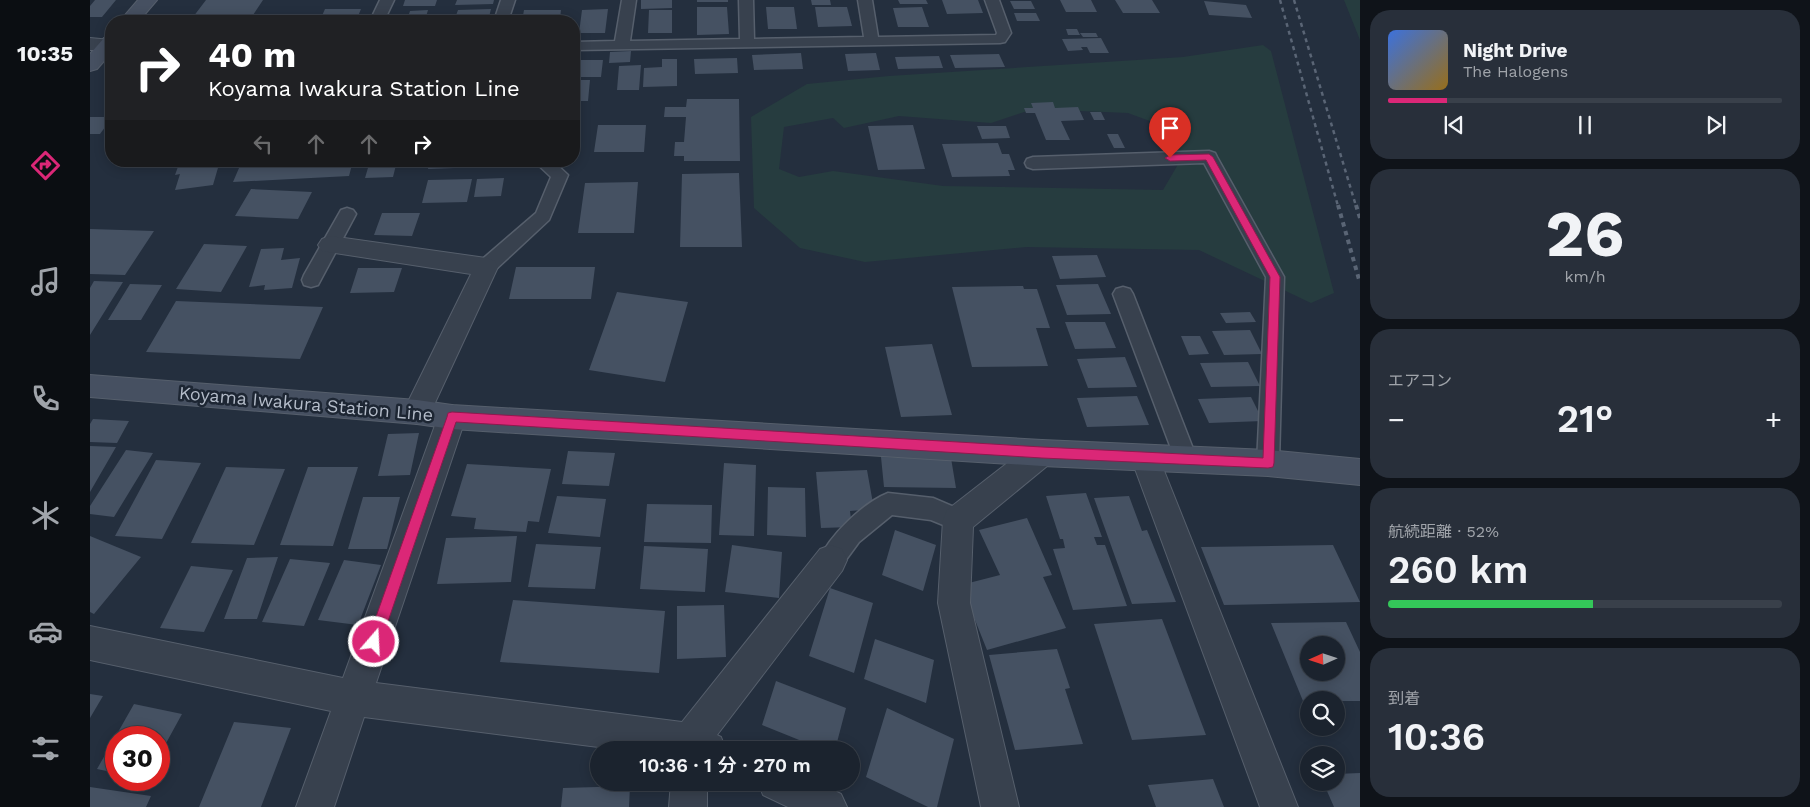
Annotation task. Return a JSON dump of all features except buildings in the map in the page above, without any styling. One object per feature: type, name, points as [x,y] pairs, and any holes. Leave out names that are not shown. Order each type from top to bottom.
[{"type":"main road","points":[[134,15],[148,0]]},
{"type":"main road","points":[[90,65],[105,44]]},
{"type":"main road","name":"Koyama Iwakura Station Line","points":[[90,386],[417,412],[452,417],[1042,453],[1268,463],[1360,472]]},
{"type":"street","points":[[330,245],[486,267],[417,412]]},
{"type":"street","points":[[315,807],[452,417]]},
{"type":"street","points":[[1000,807],[954,603],[958,520],[1042,453]]},
{"type":"street","points":[[1145,458],[1279,807]]},
{"type":"street","points":[[700,741],[831,560]]},
{"type":"street","points":[[90,643],[354,698],[654,741]]},
{"type":"street","points":[[688,807],[689,791]]},
{"type":"street","points":[[795,791],[828,807]]},
{"type":"lane","points":[[380,15],[387,0]]},
{"type":"lane","points":[[504,15],[508,0]]},
{"type":"lane","points":[[622,45],[629,0]]},
{"type":"lane","points":[[746,0],[747,43]]},
{"type":"lane","points":[[865,0],[872,42]]},
{"type":"lane","points":[[580,46],[1000,39],[1004,33],[992,0]]},
{"type":"lane","points":[[1033,163],[1209,157],[1275,277],[1268,463]]},
{"type":"lane","points":[[486,267],[543,216],[560,174],[550,167]]},
{"type":"lane","points":[[311,280],[347,214]]},
{"type":"lane","points":[[1123,294],[1186,459]]},
{"type":"lane","points":[[831,560],[851,534],[888,504],[933,509],[958,520]]},
{"type":"green space","points":[[1344,0],[1360,0],[1360,40]]},
{"type":"green space","points":[[1263,45],[1271,51],[1334,293],[1311,303],[1199,250],[1026,247],[865,262],[800,248],[754,208],[751,117],[807,84],[889,76],[1183,57]],"holes":[[[1033,109],[1128,113],[1158,124],[1180,161],[1163,190],[943,186],[833,171],[799,177],[779,169],[784,127],[833,118],[844,128],[899,116],[991,123]]]},
{"type":"railway","points":[[1280,0],[1338,206]]},
{"type":"railway","points":[[1294,0],[1356,206]]},
{"type":"railway","points":[[1338,205],[1360,283]]},
{"type":"railway","points":[[1356,205],[1360,218]]},
{"type":"route","points":[[374,642],[452,417],[1042,453],[1268,463],[1275,277],[1209,157],[1170,158]]}]
